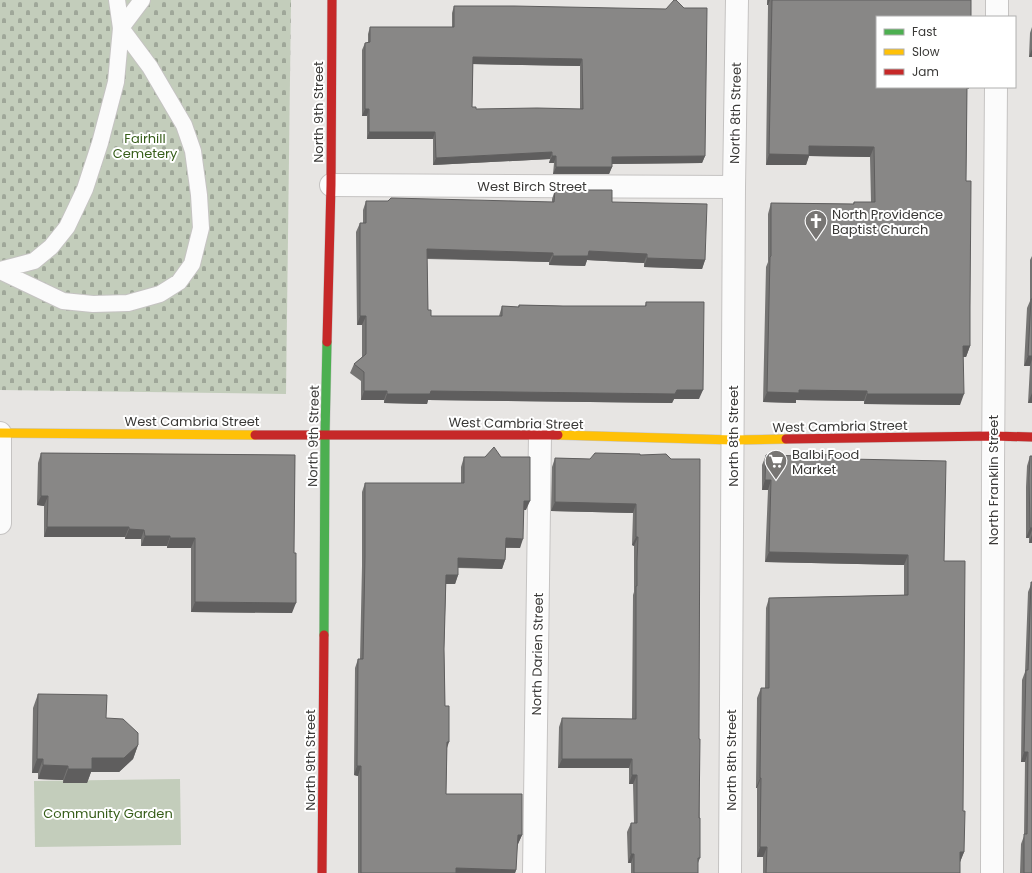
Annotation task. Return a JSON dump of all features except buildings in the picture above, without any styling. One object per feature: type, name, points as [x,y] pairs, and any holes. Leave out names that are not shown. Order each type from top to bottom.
[{"type":"street","name":"North 9th Street","points":[[322,873],[332,0]]},
{"type":"street","name":"North 8th Street","points":[[730,873],[734,187],[737,0]]},
{"type":"street","points":[[997,0],[997,16]]},
{"type":"street","name":"North Franklin Street","points":[[992,873],[993,436],[996,88]]},
{"type":"street","name":"West Birch Street","points":[[331,185],[734,187]]},
{"type":"street","points":[[0,433],[0,523]]},
{"type":"street","name":"West Cambria Street","points":[[0,433],[540,436],[733,440],[993,436],[1032,437]]},
{"type":"street","name":"North Darien Street","points":[[534,873],[540,436]]},
{"type":"lane","points":[[0,271],[34,261],[51,247],[67,227],[85,189],[100,143],[116,82],[121,28],[117,0]]},
{"type":"lane","points":[[121,28],[142,0]]},
{"type":"lane","points":[[0,271],[63,301],[93,304],[128,303],[160,294],[179,282],[192,264],[201,228],[199,196],[193,151],[184,125],[150,67],[121,28]]},
{"type":"green space","name":"Fairhill Cemetery","points":[[0,0],[291,0],[286,394],[0,390]]},
{"type":"green space","name":"Community Garden","points":[[180,779],[181,845],[35,847],[34,781]]},
{"type":"traffic: fast","points":[[324,635],[327,342]]},
{"type":"traffic: slow","points":[[0,433],[255,435]]},
{"type":"traffic: slow","points":[[558,435],[733,440],[786,439]]},
{"type":"traffic: jam","points":[[327,342],[331,185],[332,0]]},
{"type":"traffic: jam","points":[[255,435],[558,435]]},
{"type":"traffic: jam","points":[[786,439],[993,436],[1032,437]]},
{"type":"traffic: jam","points":[[322,873],[324,635]]},
{"type":"place","name":"North Providence Baptist Church","points":[[816,240]]},
{"type":"place","name":"Balbi Food Market","points":[[776,480]]}]
